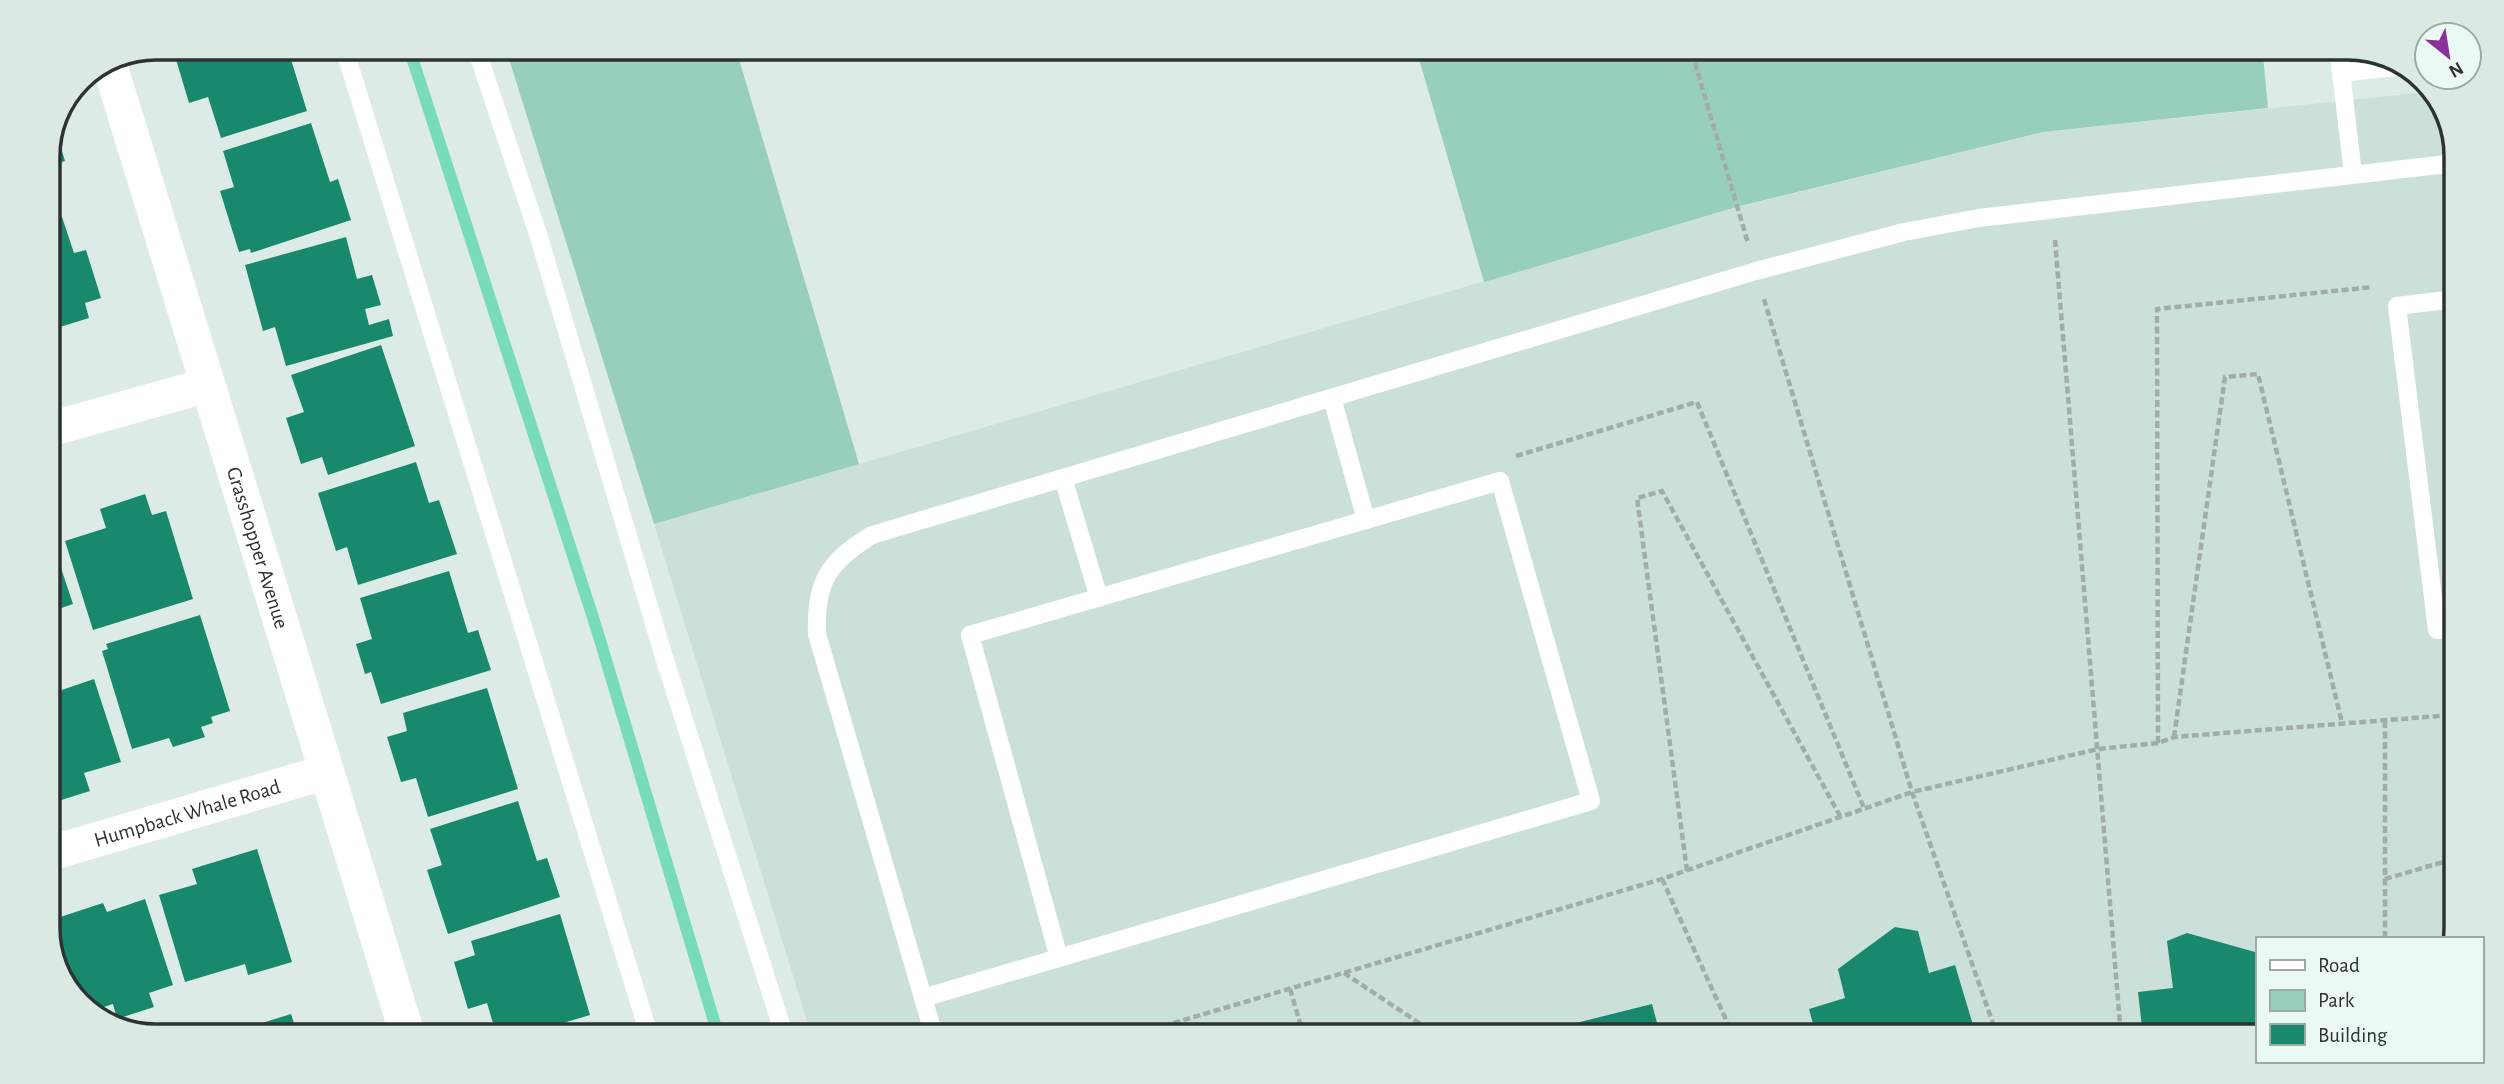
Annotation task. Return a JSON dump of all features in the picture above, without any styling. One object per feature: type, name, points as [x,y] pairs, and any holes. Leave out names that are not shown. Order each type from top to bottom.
[{"type":"street","name":"Grasshopper Avenue","points":[[112,71],[404,1024]]},
{"type":"street","points":[[60,426],[208,385]]},
{"type":"street","name":"Humpback Whale Road","points":[[60,850],[326,772]]},
{"type":"lane","points":[[347,59],[646,1024]]},
{"type":"lane","points":[[480,59],[538,234],[664,657],[781,1024]]},
{"type":"lane","points":[[2353,174],[2340,64],[2380,65]]},
{"type":"lane","points":[[931,1024],[817,635],[816,604],[825,576],[846,551],[872,535],[1756,271],[1904,232],[2053,207],[2444,164]]},
{"type":"lane","points":[[2444,300],[2397,306],[2437,630],[2444,630]]},
{"type":"lane","points":[[1332,398],[1366,520]]},
{"type":"lane","points":[[1063,478],[1099,598]]},
{"type":"lane","points":[[923,998],[1059,958],[1591,801],[1500,481],[970,635],[1059,958]]},
{"type":"path","points":[[1694,59],[1912,792],[1993,1024]]},
{"type":"path","points":[[2053,207],[2120,1024]]},
{"type":"path","points":[[2158,743],[2157,309],[2378,287],[2397,306]]},
{"type":"path","points":[[2174,737],[2224,377],[2258,374],[2342,723]]},
{"type":"path","points":[[1500,481],[1515,456],[1697,402],[1864,808]]},
{"type":"path","points":[[1687,871],[1637,499],[1662,491],[1840,816]]},
{"type":"path","points":[[1170,1024],[1662,879],[1912,792],[2098,749],[2158,743],[2174,737],[2444,716]]},
{"type":"path","points":[[2385,721],[2385,937]]},
{"type":"path","points":[[2385,880],[2444,862]]},
{"type":"path","points":[[1662,879],[1728,1024]]},
{"type":"path","points":[[1344,973],[1420,1024]]},
{"type":"path","points":[[1290,989],[1300,1024]]},
{"type":"shaded area","points":[[2421,93],[2425,97],[2435,113],[2443,137],[2444,150],[2444,937],[2256,937],[2256,1024],[808,1024],[654,524],[1738,207],[2045,132]]},
{"type":"green space","points":[[509,59],[739,59],[859,464],[654,524]]},
{"type":"green space","points":[[1419,59],[2263,59],[2268,108],[2043,132],[1740,206],[1484,282]]},
{"type":"building","points":[[176,59],[291,59],[307,111],[221,138],[208,97],[189,103]]},
{"type":"building","points":[[311,123],[330,182],[338,179],[351,220],[251,253],[250,249],[239,252],[220,191],[234,187],[223,151]]},
{"type":"building","points":[[61,146],[65,161],[60,163]]},
{"type":"building","points":[[60,218],[74,253],[86,250],[101,298],[85,303],[89,318],[60,327]]},
{"type":"building","points":[[346,237],[357,279],[372,275],[381,305],[365,309],[369,325],[389,319],[393,336],[286,366],[275,327],[263,331],[245,265]]},
{"type":"building","points":[[381,345],[415,446],[328,475],[322,457],[301,464],[286,418],[304,412],[291,375]]},
{"type":"building","points":[[416,462],[429,503],[439,500],[457,554],[358,585],[347,547],[336,551],[318,493]]},
{"type":"building","points":[[145,494],[152,515],[166,511],[193,599],[93,630],[65,541],[106,528],[100,509]]},
{"type":"building","points":[[60,565],[73,604],[60,608]]},
{"type":"building","points":[[449,571],[468,633],[478,630],[491,670],[381,704],[371,672],[365,674],[356,644],[372,639],[360,598]]},
{"type":"building","points":[[200,615],[230,711],[211,717],[213,723],[201,727],[205,737],[173,747],[169,738],[132,749],[102,651],[108,649],[106,644]]},
{"type":"building","points":[[94,679],[121,762],[84,773],[90,791],[60,800],[60,691]]},
{"type":"building","points":[[487,688],[518,789],[428,817],[416,778],[401,782],[387,737],[407,731],[403,713]]},
{"type":"building","points":[[518,801],[537,861],[547,858],[560,897],[448,934],[427,870],[442,865],[430,829]]},
{"type":"building","points":[[257,849],[292,962],[248,975],[245,964],[185,982],[159,895],[197,884],[192,869]]},
{"type":"building","points":[[145,899],[173,985],[149,993],[154,1007],[121,1018],[116,1015],[113,1004],[102,1008],[83,992],[69,971],[61,947],[60,917],[103,903],[107,912]]},
{"type":"building","points":[[560,914],[590,1015],[560,1024],[493,1024],[487,1003],[468,1009],[454,962],[475,955],[471,941]]},
{"type":"building","points":[[1895,927],[1918,931],[1929,973],[1955,965],[1973,1024],[1813,1024],[1809,1009],[1845,998],[1838,969]]},
{"type":"building","points":[[2187,933],[2255,952],[2256,1024],[2142,1024],[2138,992],[2173,988],[2167,941]]},
{"type":"building","points":[[1652,1004],[1657,1024],[1572,1024]]},
{"type":"building","points":[[291,1014],[294,1024],[259,1024]]},
{"type":"waterway","points":[[413,59],[597,630],[715,1024]]}]
